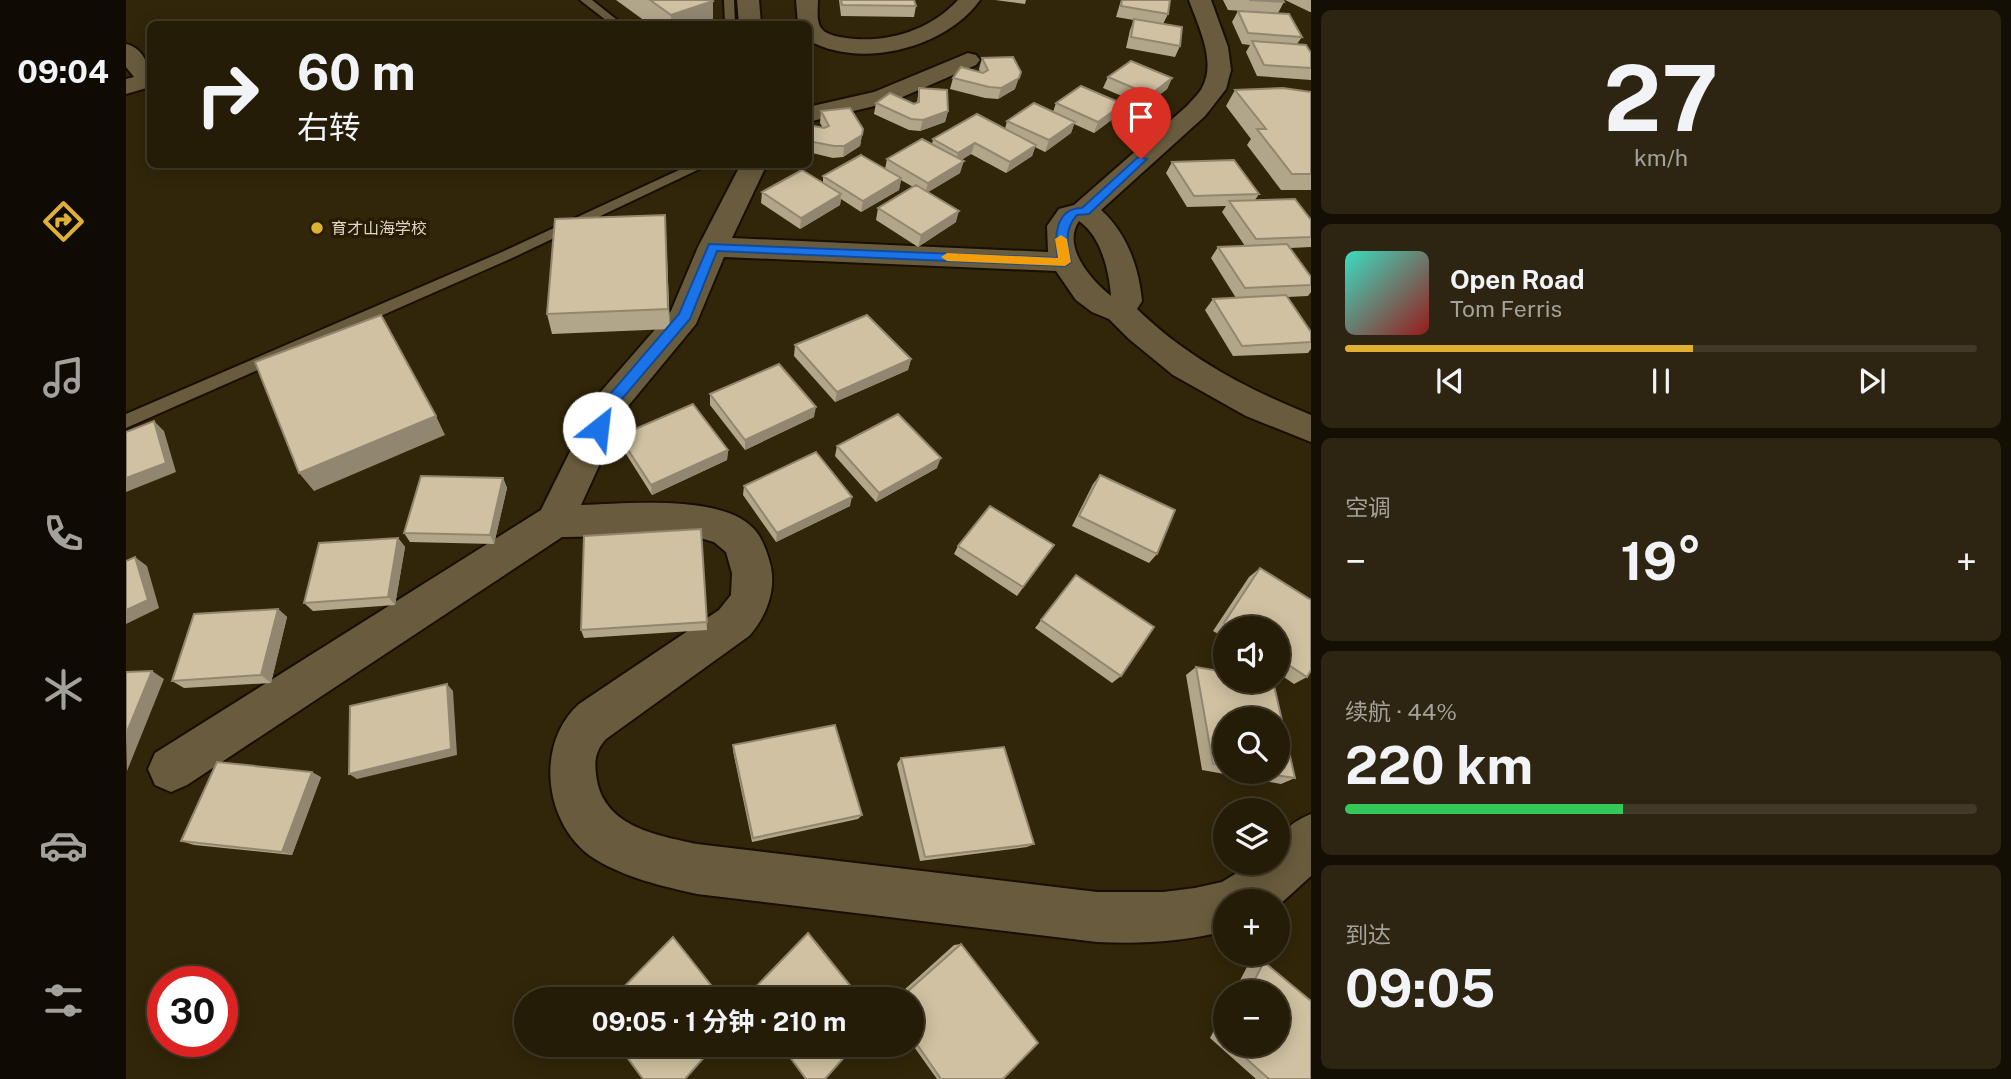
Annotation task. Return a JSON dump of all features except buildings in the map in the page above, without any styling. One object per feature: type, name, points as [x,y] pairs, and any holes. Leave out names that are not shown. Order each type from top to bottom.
[{"type":"street","points":[[748,0],[750,21]]},
{"type":"street","points":[[807,0],[809,21]]},
{"type":"street","points":[[812,28],[816,35],[838,44],[862,47],[892,44],[914,37],[958,16],[970,0]]},
{"type":"street","points":[[1084,211],[1196,111],[1214,89],[1219,69],[1217,47],[1200,0]]},
{"type":"street","points":[[126,51],[147,79]]},
{"type":"street","points":[[812,114],[882,97],[968,60]]},
{"type":"street","points":[[126,87],[147,80]]},
{"type":"street","points":[[171,769],[555,521],[610,404],[685,316],[713,247],[752,168]]},
{"type":"street","points":[[1119,311],[1127,301],[1121,268],[1100,225],[1084,211],[1074,211],[1065,221],[1060,242],[1065,262],[1086,294],[1099,304],[1119,311],[1137,330],[1192,373],[1232,395],[1311,429]]},
{"type":"street","points":[[713,247],[1065,262]]},
{"type":"street","points":[[555,521],[690,519],[708,523],[726,530],[740,540],[748,554],[752,573],[751,595],[745,611],[734,623],[590,722],[574,749],[575,788],[590,822],[615,843],[661,861],[697,869],[1047,911],[1138,917],[1198,914],[1213,910]]},
{"type":"street","points":[[1258,889],[1291,864],[1311,838]]},
{"type":"lane","points":[[585,0],[613,21]]},
{"type":"lane","points":[[729,0],[730,21]]},
{"type":"lane","points":[[126,421],[507,255],[695,168]]},
{"type":"slow traffic","points":[[947,257],[1065,262],[1061,239]]},
{"type":"place","name":"育才山海学校","points":[[317,228]]},
{"type":"route","points":[[599,428],[610,404],[685,316],[713,247],[1065,262],[1060,242],[1065,221],[1074,211],[1084,211],[1141,159]]}]
